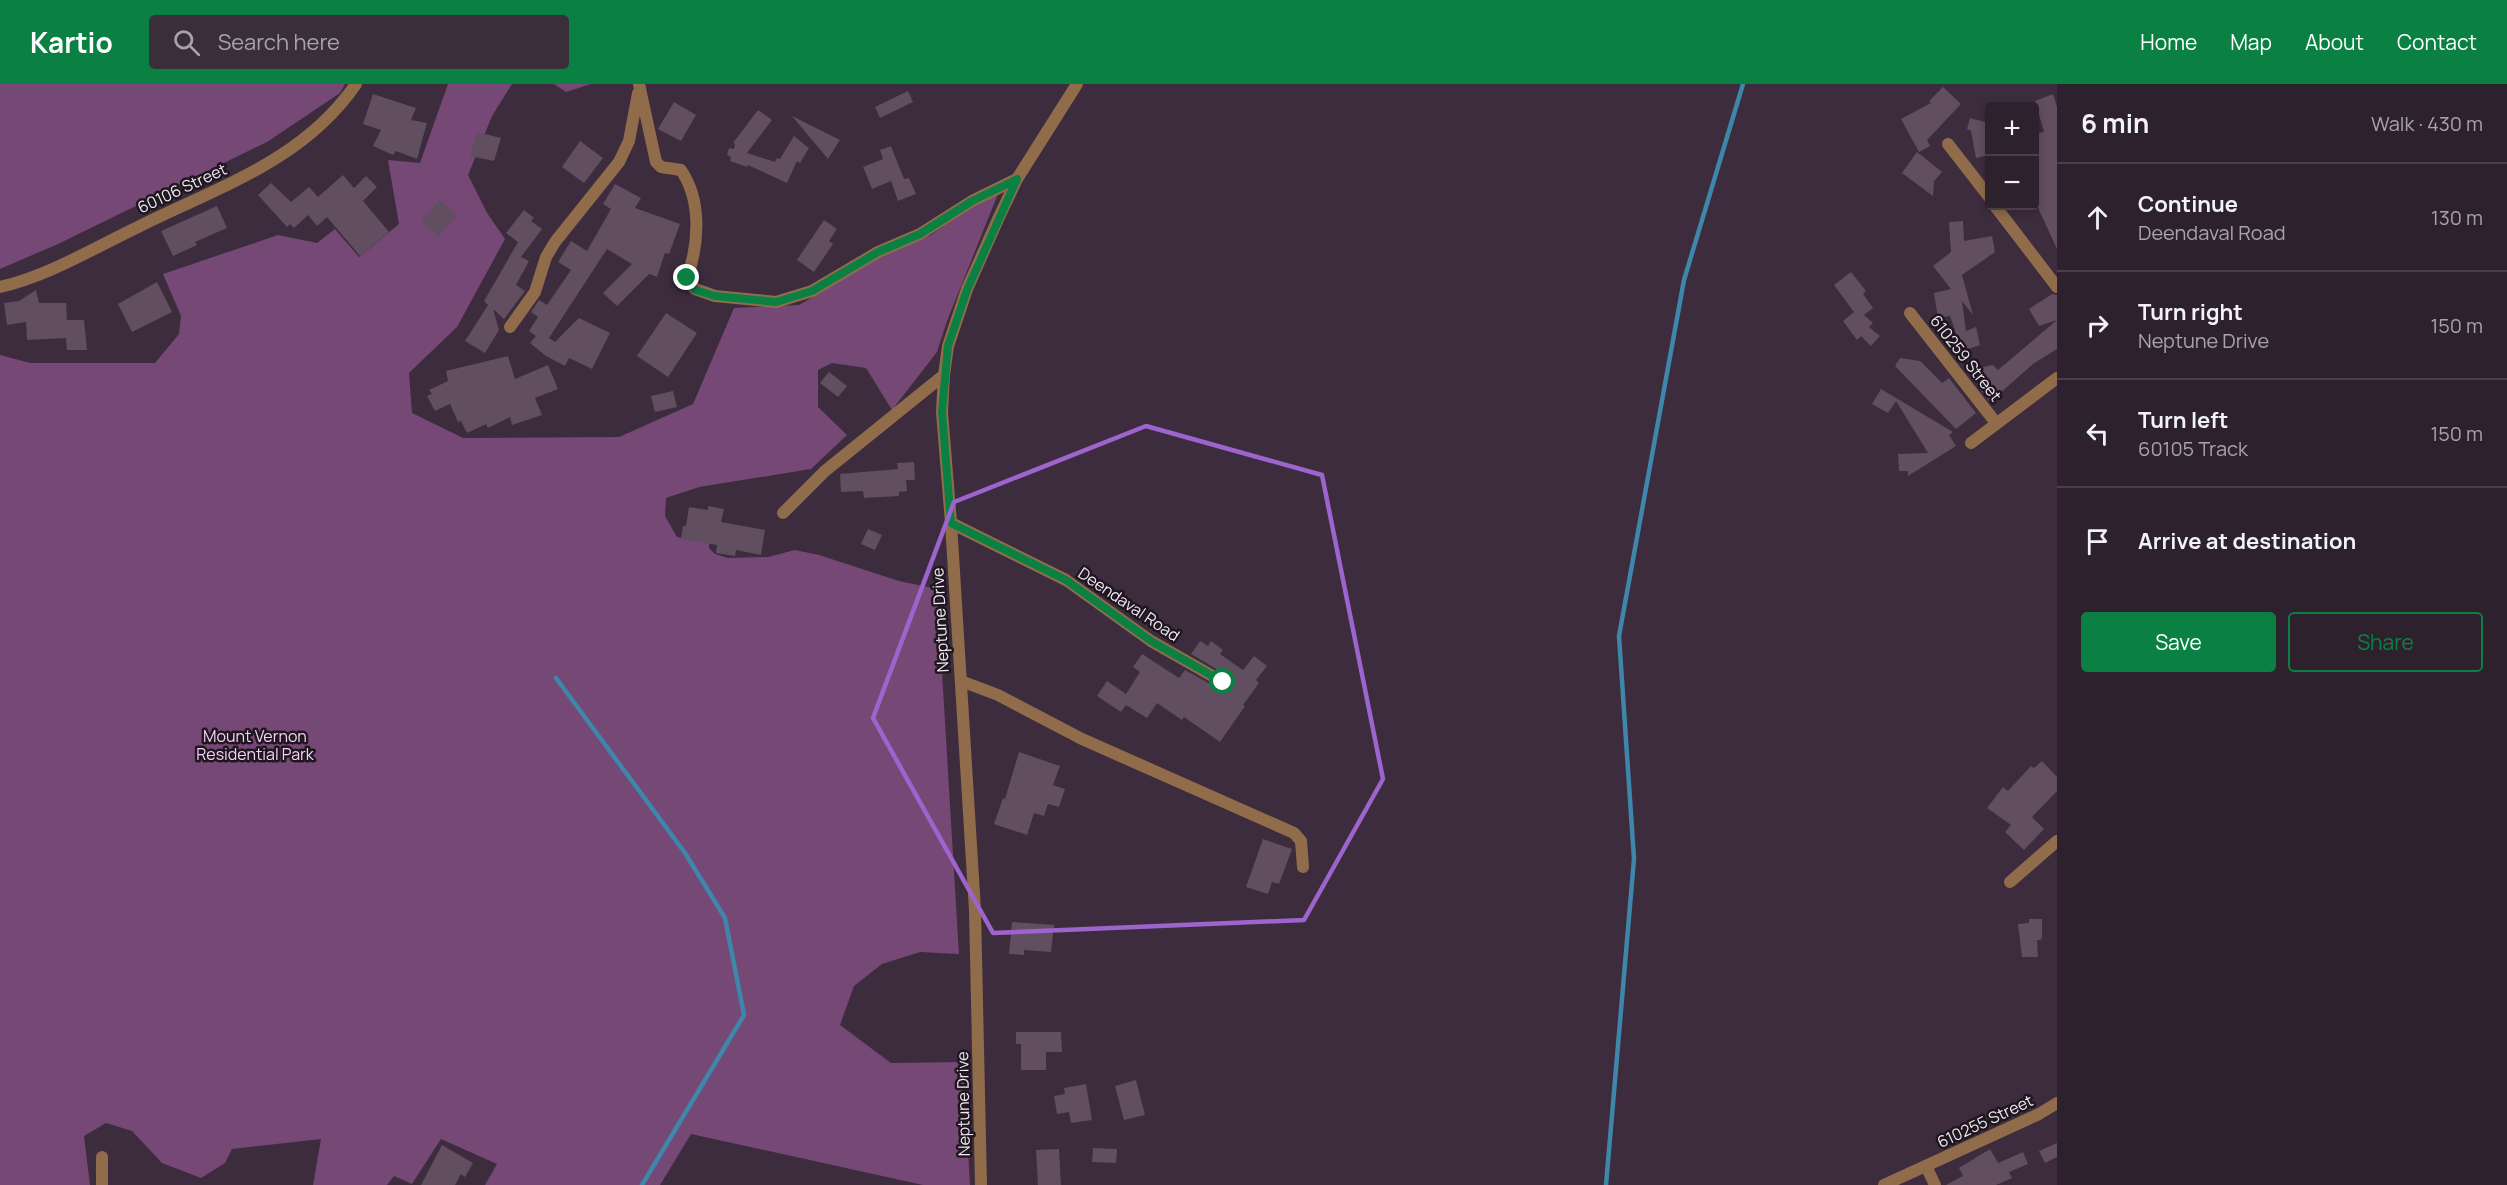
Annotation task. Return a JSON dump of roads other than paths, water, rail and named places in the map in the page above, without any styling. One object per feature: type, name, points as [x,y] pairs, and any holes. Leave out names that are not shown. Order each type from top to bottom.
[{"type":"street","name":"60106 Street","points":[[0,287],[18,283],[83,254],[254,172],[320,128],[356,84]]},
{"type":"street","name":"Neptune Drive","points":[[981,1185],[975,910],[942,412],[944,375],[948,346],[967,290],[1017,179],[1077,84]]},
{"type":"street","points":[[639,86],[656,162],[661,167],[681,170],[693,189],[697,210],[691,266],[687,278],[695,290],[715,296],[776,302],[812,291],[878,252],[920,234],[972,201],[1017,179]]},
{"type":"street","points":[[510,327],[535,292],[546,257],[555,242],[619,162],[629,141],[639,86]]},
{"type":"street","points":[[1948,144],[1985,193]]},
{"type":"street","points":[[1998,210],[2057,286]]},
{"type":"street","name":"610259 Street","points":[[1910,313],[1996,423]]},
{"type":"street","points":[[783,513],[825,471],[944,375]]},
{"type":"street","points":[[1971,443],[2057,378]]},
{"type":"street","name":"Deendaval Road","points":[[951,523],[1066,580],[1151,641],[1223,682]]},
{"type":"street","points":[[961,681],[998,695],[1082,739],[1294,833],[1301,841],[1303,867]]},
{"type":"street","points":[[2010,882],[2057,841]]},
{"type":"street","name":"610255 Street","points":[[1884,1185],[2057,1103]]},
{"type":"street","points":[[102,1157],[102,1185]]},
{"type":"street","name":"610255 Street","points":[[1926,1166],[1935,1185]]},
{"type":"waterway","points":[[1606,1185],[1634,859],[1619,636],[1684,280],[1743,84]]},
{"type":"waterway","points":[[556,678],[685,853],[725,918],[744,1015],[642,1185]]},
{"type":"park label","name":"Mount Vernon Residential Park","points":[[255,745]]}]
